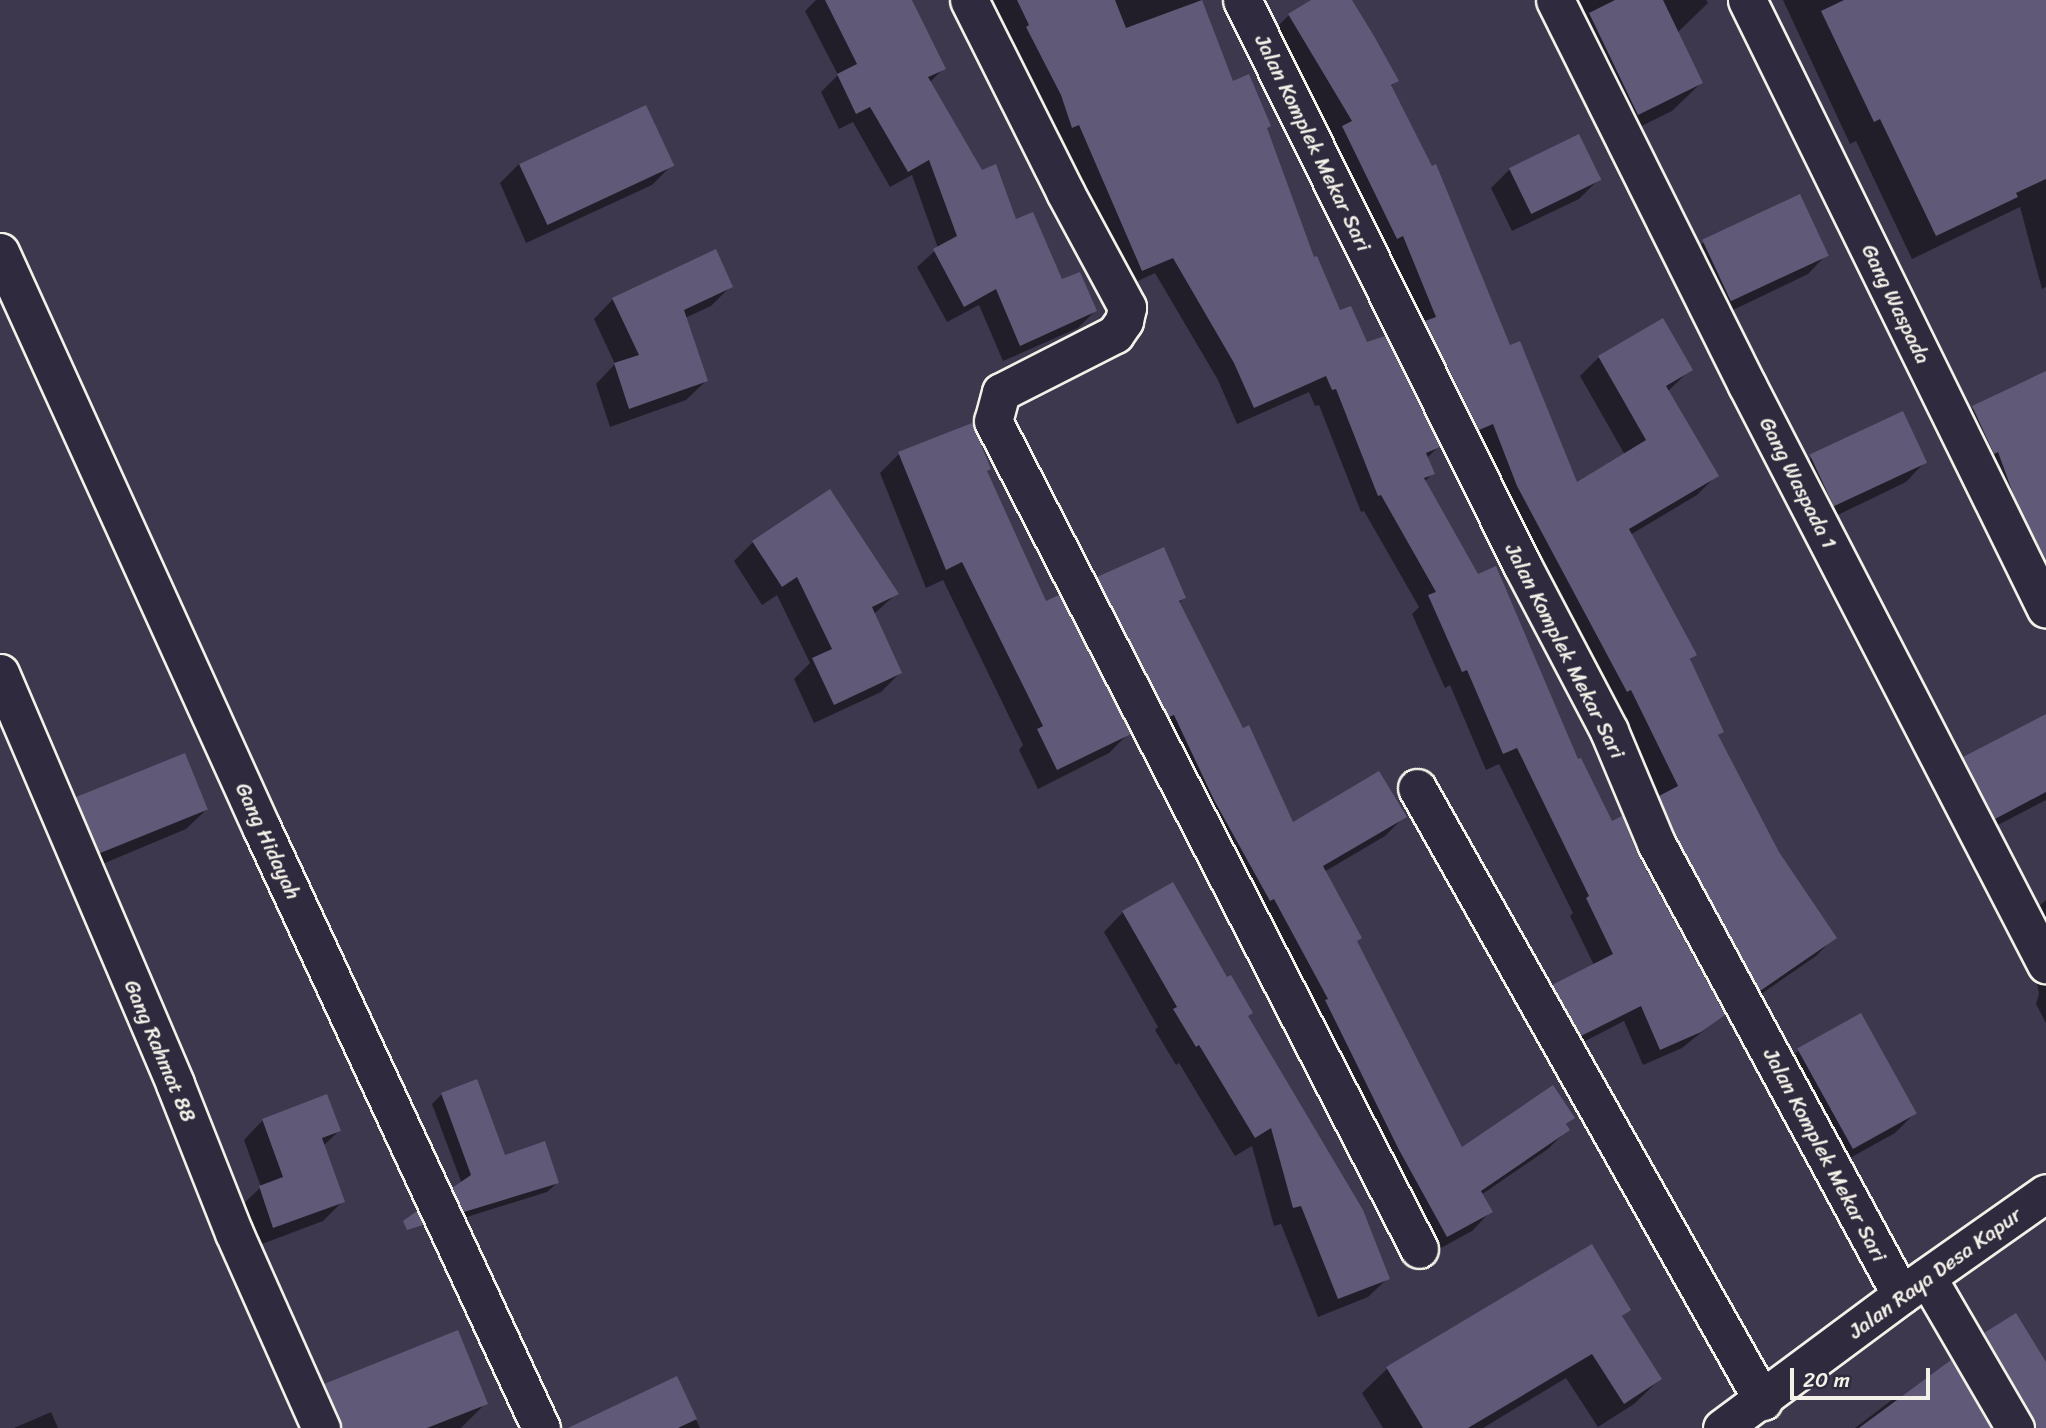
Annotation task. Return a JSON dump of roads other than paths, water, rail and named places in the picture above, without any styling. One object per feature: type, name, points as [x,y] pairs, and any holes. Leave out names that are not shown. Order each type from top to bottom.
[{"type":"street","points":[[969,0],[1065,192],[1127,307],[1124,321],[1115,334],[1001,392],[993,421],[1419,1249]]},
{"type":"street","name":"Jalan Komplek Mekar Sari","points":[[1242,0],[1515,552],[1609,731],[1656,843],[1914,1286],[2015,1428]]},
{"type":"street","name":"Gang Waspada 1","points":[[1555,0],[1754,397],[2046,964]]},
{"type":"street","name":"Gang Waspada","points":[[1747,0],[2046,608]]},
{"type":"street","name":"Gang Hidayah","points":[[0,252],[262,829],[541,1428]]},
{"type":"street","name":"Gang Rahmat 88","points":[[0,673],[175,1084],[234,1233],[321,1428]]},
{"type":"street","points":[[1417,788],[1763,1401]]},
{"type":"street","name":"Jalan Raya Desa Kapur","points":[[1722,1428],[1763,1401],[1914,1286],[2046,1194]]}]
